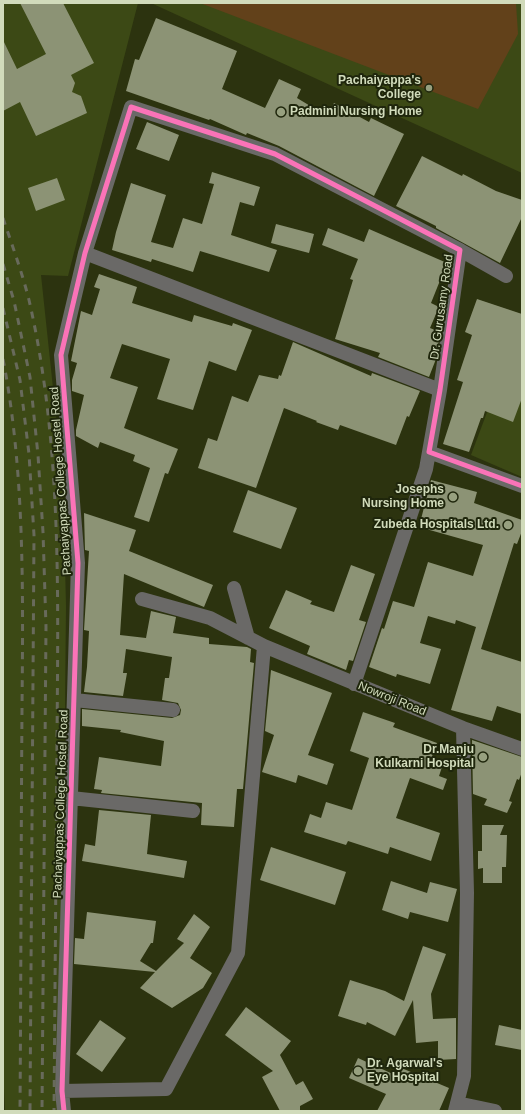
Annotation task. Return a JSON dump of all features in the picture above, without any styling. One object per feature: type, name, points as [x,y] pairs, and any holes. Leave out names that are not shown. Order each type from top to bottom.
[{"type":"street","name":"Pachaiyappas College Hostel Road","points":[[64,1111],[62,1091],[78,563],[61,355],[85,253],[131,107],[275,154]]},
{"type":"street","name":"Dr. Gurusamy Road","points":[[275,154],[460,250],[440,390],[426,470],[354,684]]},
{"type":"street","points":[[460,250],[506,276]]},
{"type":"street","points":[[85,253],[440,390]]},
{"type":"street","points":[[429,452],[522,486]]},
{"type":"street","points":[[234,588],[248,638]]},
{"type":"street","name":"Nowroji Road","points":[[142,599],[210,618],[264,646],[354,684],[463,728],[522,749]]},
{"type":"street","points":[[62,1091],[166,1089],[238,953],[264,646]]},
{"type":"street","points":[[74,700],[174,710]]},
{"type":"street","points":[[463,728],[467,893],[464,1076],[456,1107],[495,1111]]},
{"type":"street","points":[[71,798],[193,811]]},
{"type":"shaded area","points":[[3,3],[138,3],[68,276],[41,275],[63,482],[66,606],[61,1111],[5,1111],[3,1066]]},
{"type":"shaded area","name":"Pachaiyappa's College","points":[[151,3],[522,3],[522,173]]},
{"type":"shaded area","points":[[200,3],[516,3],[518,34],[478,109]]},
{"type":"shaded area","points":[[522,319],[522,477],[471,455]]},
{"type":"building","points":[[20,3],[63,3],[94,63],[71,75],[75,83],[72,92],[81,96],[87,113],[36,136],[20,102],[3,111],[3,40],[17,69],[46,54]]},
{"type":"building","points":[[156,18],[237,51],[222,89],[265,108],[279,79],[301,89],[297,98],[327,116],[334,103],[369,122],[371,118],[404,134],[374,196],[279,146],[247,133],[246,135],[210,119],[209,120],[126,91],[135,59],[139,60]]},
{"type":"building","points":[[147,122],[179,135],[169,161],[136,149]]},
{"type":"building","points":[[422,156],[462,176],[463,174],[496,191],[522,200],[522,217],[500,263],[436,228],[436,226],[396,206]]},
{"type":"building","points":[[212,172],[260,187],[254,206],[240,202],[231,235],[277,250],[269,272],[200,251],[193,272],[152,259],[151,262],[112,250],[131,183],[166,195],[151,242],[173,248],[183,218],[202,224],[214,184],[209,183]]},
{"type":"building","points":[[57,178],[65,200],[36,211],[28,188]]},
{"type":"building","points":[[276,224],[314,234],[309,253],[271,243]]},
{"type":"building","points":[[328,228],[364,242],[369,229],[447,263],[431,303],[439,307],[430,328],[440,332],[436,359],[429,377],[378,357],[380,353],[335,339],[353,280],[350,279],[358,259],[322,245]]},
{"type":"building","points":[[99,274],[137,287],[132,303],[192,322],[194,315],[232,326],[233,323],[252,330],[236,371],[209,361],[193,410],[157,399],[170,359],[122,344],[110,378],[138,387],[124,428],[178,449],[168,474],[165,473],[149,522],[134,517],[150,468],[133,461],[135,455],[100,442],[98,448],[76,436],[84,395],[72,391],[72,380],[77,363],[71,361],[81,311],[92,315],[100,289],[94,287]]},
{"type":"building","points":[[477,299],[522,314],[522,398],[513,422],[485,411],[469,452],[443,444],[463,382],[457,380],[472,335],[465,332]]},
{"type":"building","points":[[293,342],[371,376],[372,373],[420,391],[409,417],[407,416],[396,445],[340,425],[338,430],[284,408],[256,488],[198,468],[208,438],[217,441],[232,396],[248,402],[259,375],[278,379],[279,375],[281,376]]},
{"type":"building","points":[[431,480],[477,492],[474,503],[522,520],[522,531],[517,544],[514,543],[481,649],[522,662],[522,714],[497,706],[492,721],[451,710],[476,627],[456,620],[455,624],[428,616],[420,643],[441,649],[430,684],[397,674],[396,677],[369,667],[393,601],[414,607],[428,562],[473,576],[483,545],[419,527]]},
{"type":"building","points":[[248,490],[297,508],[281,549],[233,532]]},
{"type":"building","points":[[84,513],[136,530],[129,551],[213,585],[204,607],[124,574],[120,635],[146,638],[151,611],[176,617],[173,633],[209,638],[209,644],[247,647],[251,649],[250,662],[254,663],[243,789],[237,789],[234,827],[201,825],[202,803],[101,793],[102,790],[94,789],[99,757],[161,766],[164,741],[120,732],[121,730],[82,726],[82,709],[172,718],[180,715],[181,710],[178,703],[162,700],[165,678],[169,678],[172,657],[126,649],[123,673],[127,673],[123,696],[84,692],[89,631],[84,630],[89,551],[85,550]]},
{"type":"building","points":[[351,565],[375,574],[359,620],[366,622],[353,661],[349,660],[346,670],[307,654],[310,646],[269,628],[286,590],[312,601],[310,604],[334,612]]},
{"type":"building","points":[[271,670],[332,693],[308,755],[334,764],[327,785],[298,775],[296,783],[262,772],[274,735],[265,731]]},
{"type":"building","points":[[363,712],[395,723],[393,727],[437,743],[430,762],[442,767],[439,776],[447,779],[443,790],[410,778],[396,818],[440,833],[431,861],[390,847],[388,854],[348,841],[346,845],[304,832],[310,814],[321,818],[326,802],[352,810],[369,758],[350,751]]},
{"type":"building","points":[[472,740],[522,757],[522,772],[519,780],[517,779],[509,801],[512,802],[507,813],[484,805],[487,799],[473,794]]},
{"type":"building","points":[[99,810],[151,815],[147,854],[187,861],[184,878],[82,861],[85,844],[95,846]]},
{"type":"building","points":[[482,825],[504,825],[500,835],[507,835],[506,867],[502,867],[502,883],[483,883],[483,868],[478,869],[478,851],[482,851]]},
{"type":"building","points":[[271,847],[346,872],[335,905],[260,880]]},
{"type":"building","points":[[391,881],[427,893],[430,882],[457,889],[448,922],[410,912],[408,919],[382,910]]},
{"type":"building","points":[[87,912],[156,921],[153,943],[151,943],[140,961],[156,971],[184,943],[177,939],[194,914],[210,927],[190,958],[212,973],[203,988],[172,1008],[140,988],[155,972],[74,964],[75,938],[84,939]]},
{"type":"building","points":[[423,946],[446,954],[431,994],[433,1019],[456,1018],[456,1059],[438,1060],[438,1041],[416,1043],[413,1000],[395,1036],[367,1022],[366,1025],[338,1016],[350,980],[385,991],[404,1001]]},
{"type":"building","points":[[246,1007],[291,1041],[280,1055],[296,1085],[303,1081],[313,1099],[300,1106],[300,1111],[280,1111],[262,1077],[273,1071],[225,1035]]},
{"type":"building","points":[[100,1020],[126,1038],[102,1072],[76,1054]]},
{"type":"building","points":[[499,1025],[522,1030],[522,1050],[495,1045]]},
{"type":"building","points":[[358,1058],[395,1075],[399,1067],[449,1088],[439,1111],[377,1111],[386,1094],[349,1078]]},
{"type":"railway","points":[[3,218],[29,300],[40,354],[53,464],[56,519],[58,630],[54,1111]]},
{"type":"railway","points":[[3,264],[14,301],[30,377],[38,455],[43,532],[46,627],[42,1111]]},
{"type":"railway","points":[[3,308],[20,380],[29,454],[34,535],[30,1111]]},
{"type":"railway","points":[[3,359],[10,402],[19,489],[22,578],[20,1111]]},
{"type":"cycle path","points":[[64,1111],[62,1091],[78,563],[61,355],[85,253],[131,107],[275,154],[460,250],[440,390],[429,452],[522,486]]},
{"type":"place","name":"Pachaiyappa's College","points":[[429,88]]},
{"type":"place","name":"Padmini Nursing Home","points":[[281,112]]},
{"type":"place","name":"Josephs Nursing Home","points":[[453,497]]},
{"type":"place","name":"Zubeda Hospitals Ltd.","points":[[508,525]]},
{"type":"place","name":"Dr.Manju Kulkarni Hospital","points":[[483,757]]},
{"type":"place","name":"Dr. Agarwal's Eye Hospital","points":[[358,1071]]}]
